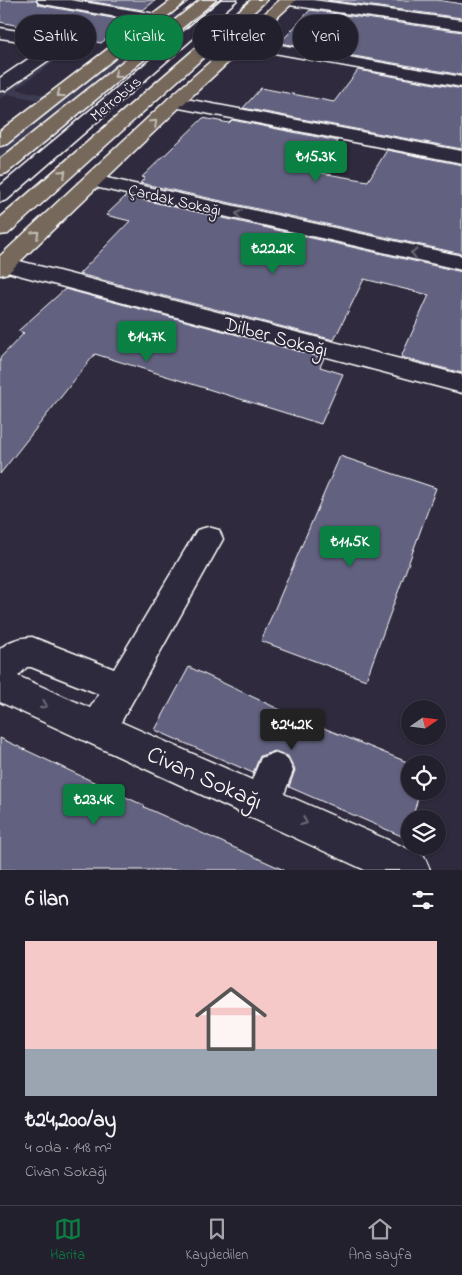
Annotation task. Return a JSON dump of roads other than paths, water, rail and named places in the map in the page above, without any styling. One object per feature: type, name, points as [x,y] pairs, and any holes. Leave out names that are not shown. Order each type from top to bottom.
[{"type":"main road","points":[[162,15],[181,0]]},
{"type":"main road","points":[[0,169],[209,0]]},
{"type":"main road","points":[[0,229],[260,0]]},
{"type":"main road","points":[[272,15],[289,0]]},
{"type":"main road","points":[[0,140],[106,58]]},
{"type":"main road","points":[[2,266],[222,60]]},
{"type":"street","points":[[44,0],[128,15]]},
{"type":"street","name":"Metrobüs","points":[[0,196],[230,0]]},
{"type":"street","points":[[289,0],[462,25]]},
{"type":"street","points":[[0,33],[47,40],[56,46],[0,86]]},
{"type":"street","points":[[283,50],[462,82]]},
{"type":"street","points":[[0,67],[20,73]]},
{"type":"street","points":[[175,102],[462,157]]},
{"type":"street","name":"Çardak Sokağı","points":[[93,181],[462,263]]},
{"type":"street","name":"Dilber Sokağı","points":[[2,266],[462,384]]},
{"type":"street","points":[[98,729],[208,539]]},
{"type":"street","points":[[0,672],[19,653],[32,652],[100,679]]},
{"type":"street","name":"Civan Sokağı","points":[[0,685],[98,729],[268,787],[410,870]]}]
